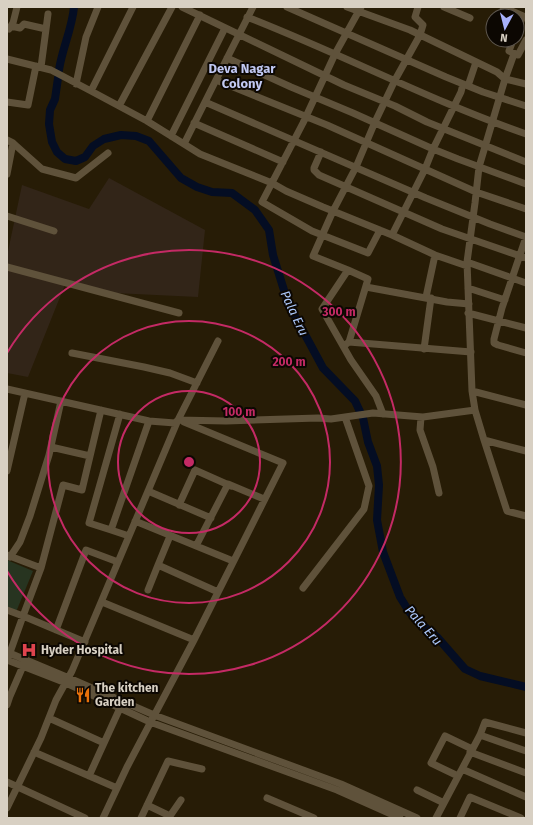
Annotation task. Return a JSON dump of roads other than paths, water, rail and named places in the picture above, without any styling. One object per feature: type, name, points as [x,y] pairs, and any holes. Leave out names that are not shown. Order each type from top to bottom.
[{"type":"street","points":[[17,7],[9,27],[20,28],[24,24],[46,29]]},
{"type":"street","points":[[76,84],[86,37],[98,7]]},
{"type":"street","points":[[91,91],[133,7]]},
{"type":"street","points":[[119,106],[172,7]]},
{"type":"street","points":[[182,7],[443,129],[526,162]]},
{"type":"street","points":[[184,144],[253,7]]},
{"type":"street","points":[[287,7],[465,85],[526,106]]},
{"type":"street","points":[[348,7],[360,9],[420,35],[497,72],[505,78],[526,84]]},
{"type":"street","points":[[346,344],[368,279],[313,256],[333,211],[356,167],[375,122],[420,35],[423,25],[415,17],[418,7]]},
{"type":"street","points":[[444,7],[470,18]]},
{"type":"street","points":[[360,9],[335,54],[294,140],[262,202],[312,231],[368,253],[380,230]]},
{"type":"street","points":[[7,102],[28,105],[39,66],[48,14]]},
{"type":"street","points":[[147,121],[200,15]]},
{"type":"street","points":[[248,17],[396,80],[453,107],[526,134]]},
{"type":"street","points":[[171,136],[225,28]]},
{"type":"street","points":[[509,48],[508,51],[518,55],[526,40]]},
{"type":"street","points":[[514,54],[505,78],[479,167],[467,264],[468,313],[472,391],[475,410],[507,511],[526,516]]},
{"type":"street","points":[[227,58],[375,122],[433,149],[526,184]]},
{"type":"street","points":[[7,59],[39,66],[57,74],[147,121],[200,154],[272,183],[286,191],[392,235],[435,255],[526,283]]},
{"type":"street","points":[[392,235],[476,62]]},
{"type":"street","points":[[216,80],[367,143],[476,192],[526,209]]},
{"type":"street","points":[[206,102],[412,192],[526,237],[523,256],[512,278],[498,321],[494,339],[494,343],[526,353]]},
{"type":"street","points":[[194,123],[283,162]]},
{"type":"street","points":[[10,142],[42,169],[76,178],[108,153]]},
{"type":"street","points":[[7,174],[10,142]]},
{"type":"street","points":[[321,152],[314,168],[319,175],[402,212],[470,239],[523,256]]},
{"type":"street","points":[[7,216],[54,231]]},
{"type":"street","points":[[424,349],[435,255]]},
{"type":"street","points":[[7,267],[179,313]]},
{"type":"street","points":[[348,270],[322,309],[346,344],[370,390],[376,396],[383,414]]},
{"type":"street","points":[[366,287],[469,304]]},
{"type":"street","points":[[468,288],[505,300]]},
{"type":"street","points":[[468,313],[526,328]]},
{"type":"street","points":[[7,808],[34,752],[56,700],[85,642],[178,420],[218,341]]},
{"type":"street","points":[[346,344],[470,352]]},
{"type":"street","points":[[72,353],[170,373],[197,383]]},
{"type":"street","points":[[7,389],[149,421],[175,423],[178,420],[226,421],[318,418],[331,419],[374,413],[421,417],[475,410]]},
{"type":"street","points":[[472,391],[526,405]]},
{"type":"street","points":[[7,471],[25,393]]},
{"type":"street","points":[[41,568],[9,556],[20,542],[27,522],[51,447],[61,401]]},
{"type":"street","points":[[8,656],[41,568],[63,485],[82,490],[101,410]]},
{"type":"street","points":[[120,414],[88,523],[129,536]]},
{"type":"street","points":[[303,588],[364,509],[368,495],[369,486],[345,417]]},
{"type":"street","points":[[421,417],[420,430],[433,467],[439,492]]},
{"type":"street","points":[[103,818],[283,463],[178,420]]},
{"type":"street","points":[[111,530],[149,421]]},
{"type":"street","points":[[484,440],[526,450]]},
{"type":"street","points":[[51,447],[90,456]]},
{"type":"street","points":[[180,504],[196,470],[264,499]]},
{"type":"street","points":[[196,546],[228,484],[231,486]]},
{"type":"street","points":[[148,491],[211,518]]},
{"type":"street","points":[[135,521],[232,562]]},
{"type":"street","points":[[148,590],[170,536]]},
{"type":"street","points":[[56,630],[86,550],[118,562]]},
{"type":"street","points":[[158,565],[218,592]]},
{"type":"street","points":[[102,602],[194,640]]},
{"type":"street","points":[[7,610],[85,642]]},
{"type":"street","points":[[8,656],[23,666],[67,680],[120,708],[341,784],[417,818]]},
{"type":"street","points":[[8,656],[67,680],[152,719],[336,790],[400,818]]},
{"type":"street","points":[[7,705],[23,666]]},
{"type":"street","points":[[89,776],[120,708]]},
{"type":"street","points":[[49,718],[104,743]]},
{"type":"street","points":[[436,818],[480,735],[485,722],[526,733]]},
{"type":"street","points":[[480,735],[526,751]]},
{"type":"street","points":[[526,773],[471,750],[445,736],[431,763],[526,797]]},
{"type":"street","points":[[34,752],[117,788]]},
{"type":"street","points":[[141,818],[168,761],[202,769]]},
{"type":"street","points":[[7,782],[85,818]]},
{"type":"street","points":[[417,790],[444,803]]},
{"type":"street","points":[[460,818],[470,797],[504,815],[521,818]]},
{"type":"street","points":[[267,798],[314,818]]},
{"type":"street","points":[[147,805],[170,816],[181,800]]},
{"type":"waterway","name":"Pala Eru","points":[[59,70],[74,7]]},
{"type":"waterway","name":"Pala Eru","points":[[58,78],[55,99],[50,110],[49,124],[52,142],[57,152],[65,159],[76,161],[85,157],[93,146],[104,139],[121,135],[136,136],[149,141],[181,178],[197,187],[212,192],[232,193],[255,210],[269,230],[273,255],[288,303],[323,368],[355,401],[363,418],[368,442],[377,466],[379,485],[377,520],[383,552],[400,597],[410,613],[437,637],[465,669],[480,676],[526,687]]},
{"type":"place","name":"Hyder Hospital","points":[[29,650]]},
{"type":"place","name":"The kitchen Garden","points":[[83,695]]},
{"type":"district","name":"Deva Nagar Colony","points":[[242,76]]}]
